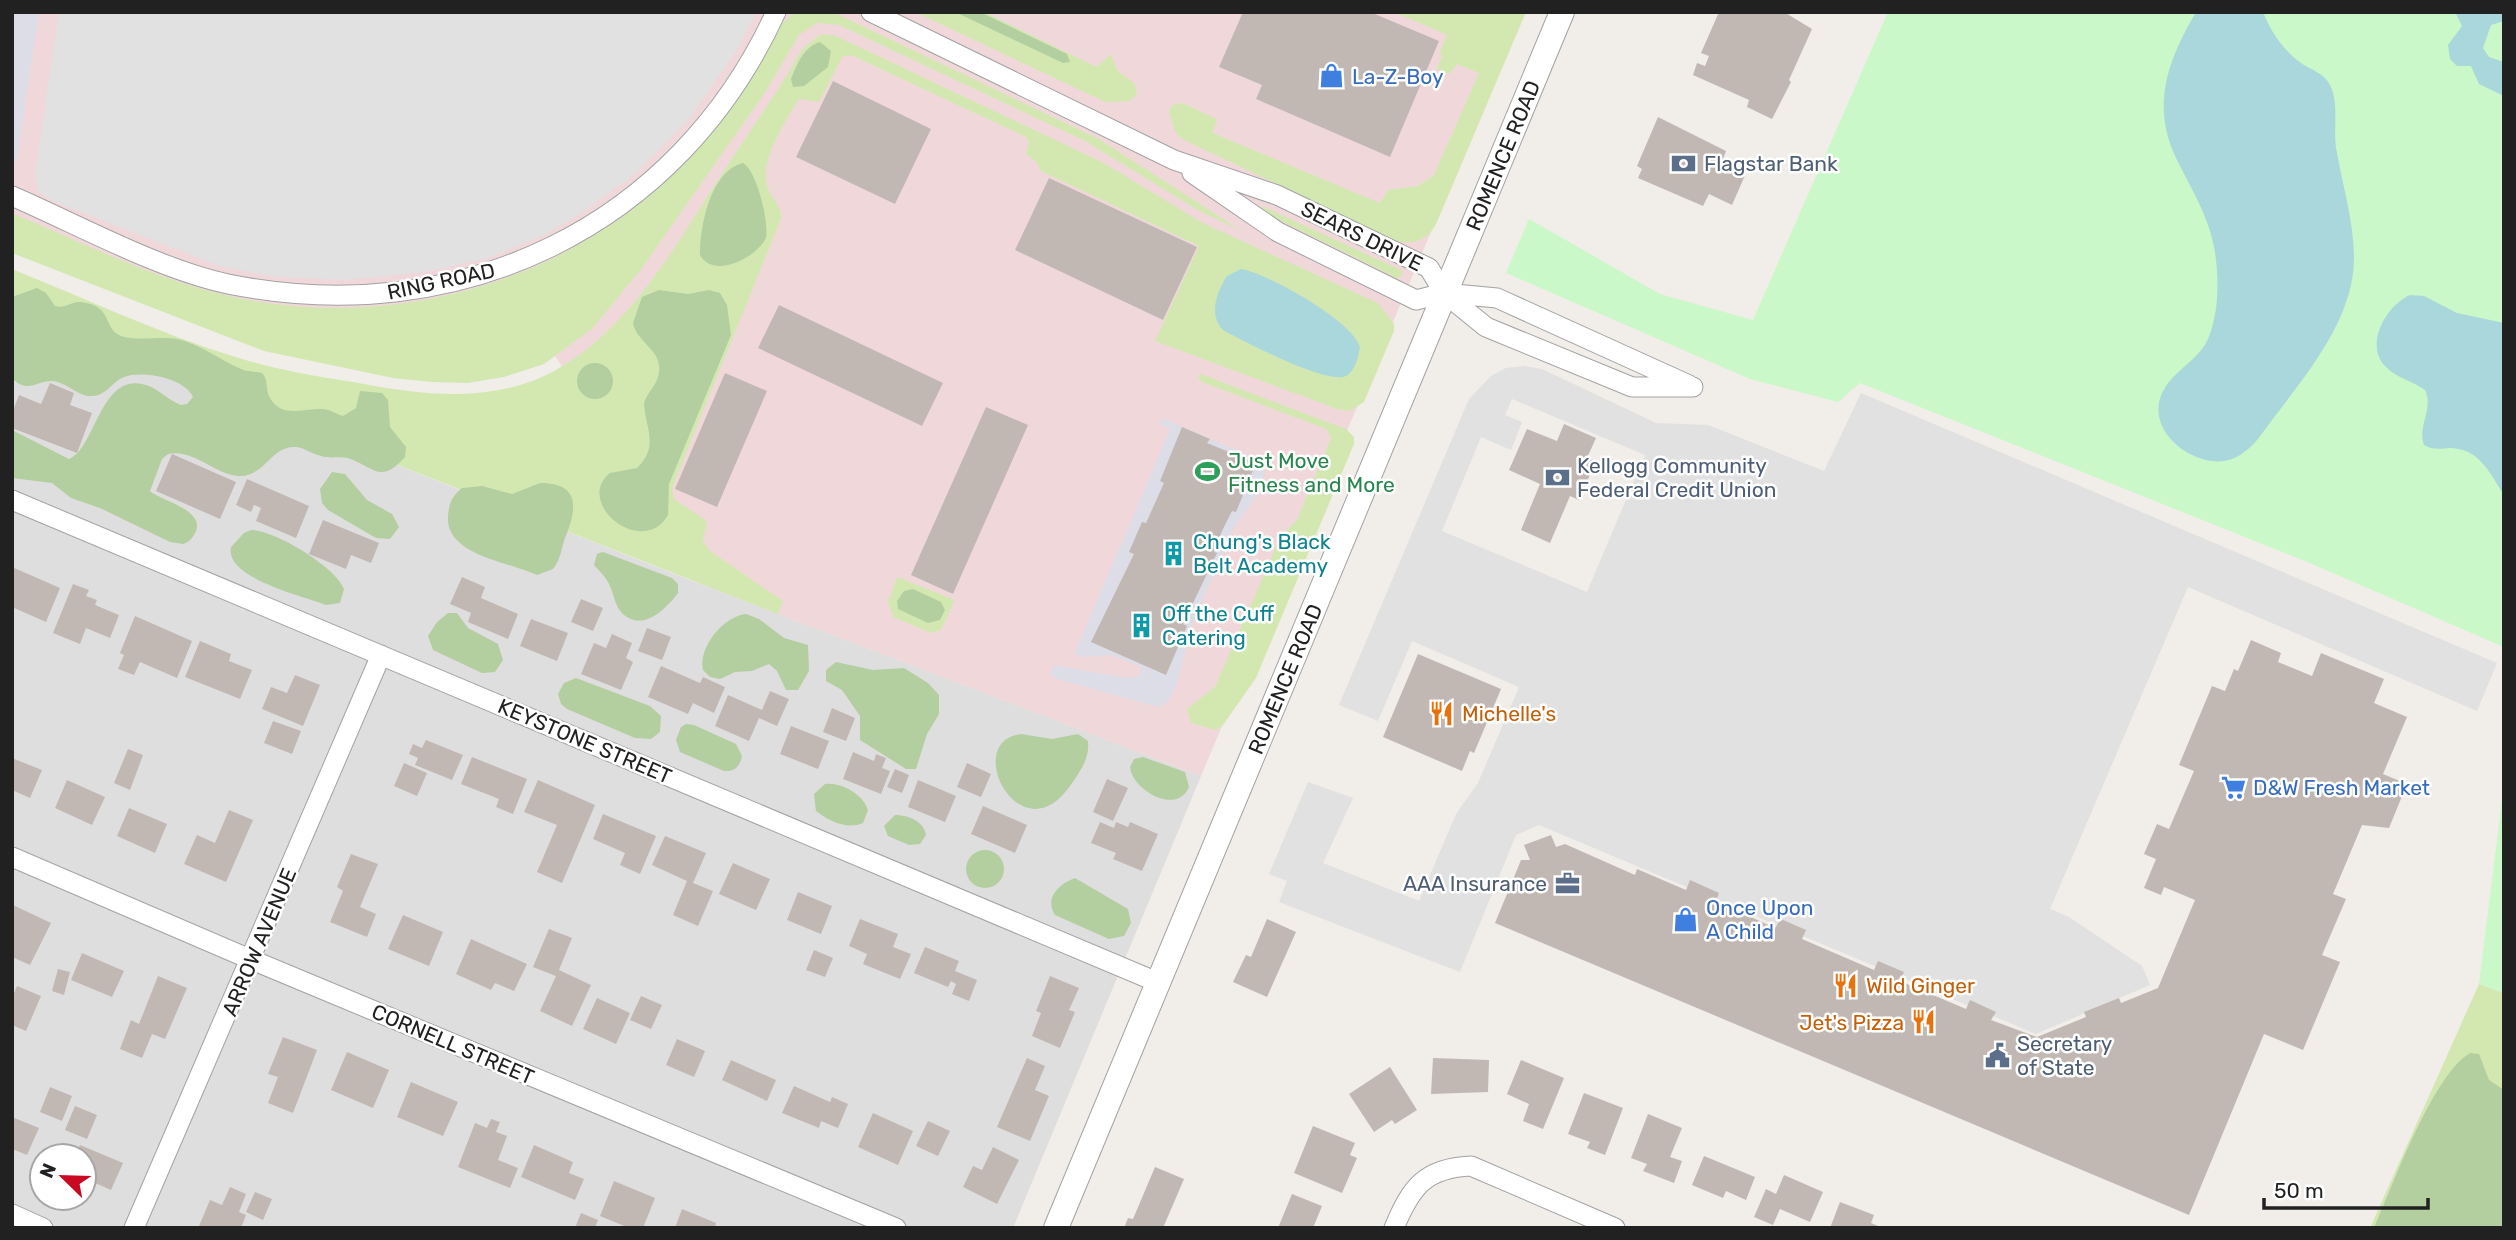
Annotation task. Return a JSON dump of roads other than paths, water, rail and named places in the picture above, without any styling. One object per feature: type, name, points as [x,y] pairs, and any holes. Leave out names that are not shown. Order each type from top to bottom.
[{"type":"street","name":"RING ROAD","points":[[12,196],[169,264],[227,283],[299,293],[351,295],[400,291],[461,281],[551,250],[602,219],[643,187],[710,120],[747,66],[776,12]]},
{"type":"street","name":"SEARS DRIVE","points":[[871,12],[1174,160],[1299,204],[1429,268],[1444,293],[1416,300],[1296,242],[1257,219],[1174,160]]},
{"type":"street","name":"ROMENCE ROAD","points":[[1056,1228],[1562,12]]},
{"type":"street","points":[[1444,293],[1497,298],[1693,387],[1632,387],[1486,327],[1444,293]]},
{"type":"street","name":"KEYSTONE STREET","points":[[12,500],[1157,982]]},
{"type":"street","name":"ARROW AVENUE","points":[[134,1228],[252,960],[381,655]]},
{"type":"street","name":"CORNELL STREET","points":[[12,857],[896,1228]]},
{"type":"street","points":[[1394,1228],[1408,1195],[1446,1167],[1471,1166],[1615,1228]]},
{"type":"street","points":[[12,1214],[43,1228]]},
{"type":"water","points":[[2196,12],[2263,12],[2283,46],[2330,85],[2335,101],[2336,145],[2354,245],[2351,283],[2344,308],[2320,354],[2258,439],[2243,453],[2226,461],[2212,461],[2186,452],[2166,433],[2158,409],[2161,396],[2169,382],[2200,351],[2208,339],[2217,300],[2217,270],[2211,233],[2178,162],[2165,122],[2164,104],[2170,67]]},
{"type":"water","points":[[2455,12],[2504,12],[2504,21],[2491,25],[2483,48],[2489,57],[2504,62],[2504,96],[2479,84],[2471,66],[2457,66],[2450,59],[2448,45],[2462,26]]},
{"type":"water","points":[[1241,269],[1270,279],[1308,300],[1342,324],[1360,347],[1352,370],[1346,376],[1322,374],[1266,352],[1223,330],[1216,317],[1217,296],[1227,276]]},
{"type":"water","points":[[2410,295],[2424,296],[2457,313],[2504,323],[2504,495],[2484,464],[2470,453],[2452,448],[2434,449],[2424,445],[2422,431],[2428,404],[2425,390],[2391,371],[2380,359],[2377,339],[2385,317],[2401,300]]},
{"type":"place","name":"La-Z-Boy","points":[[1332,76]]},
{"type":"place","name":"Flagstar Bank","points":[[1684,163]]},
{"type":"place","name":"Just Move Fitness and More","points":[[1208,472]]},
{"type":"place","name":"Kellogg Community Federal Credit Union","points":[[1557,477]]},
{"type":"place","name":"Chung's Black Belt Academy","points":[[1173,553]]},
{"type":"place","name":"Off the Cuff Catering","points":[[1142,625]]},
{"type":"place","name":"Michelle's","points":[[1442,713]]},
{"type":"place","name":"D&W Fresh Market","points":[[2233,787]]},
{"type":"place","name":"AAA Insurance","points":[[1567,883]]},
{"type":"place","name":"Once Upon A Child","points":[[1686,919]]},
{"type":"place","name":"Wild Ginger","points":[[1846,985]]},
{"type":"place","name":"Jet's Pizza","points":[[1924,1022]]},
{"type":"place","name":"Secretary of State","points":[[1997,1055]]}]
